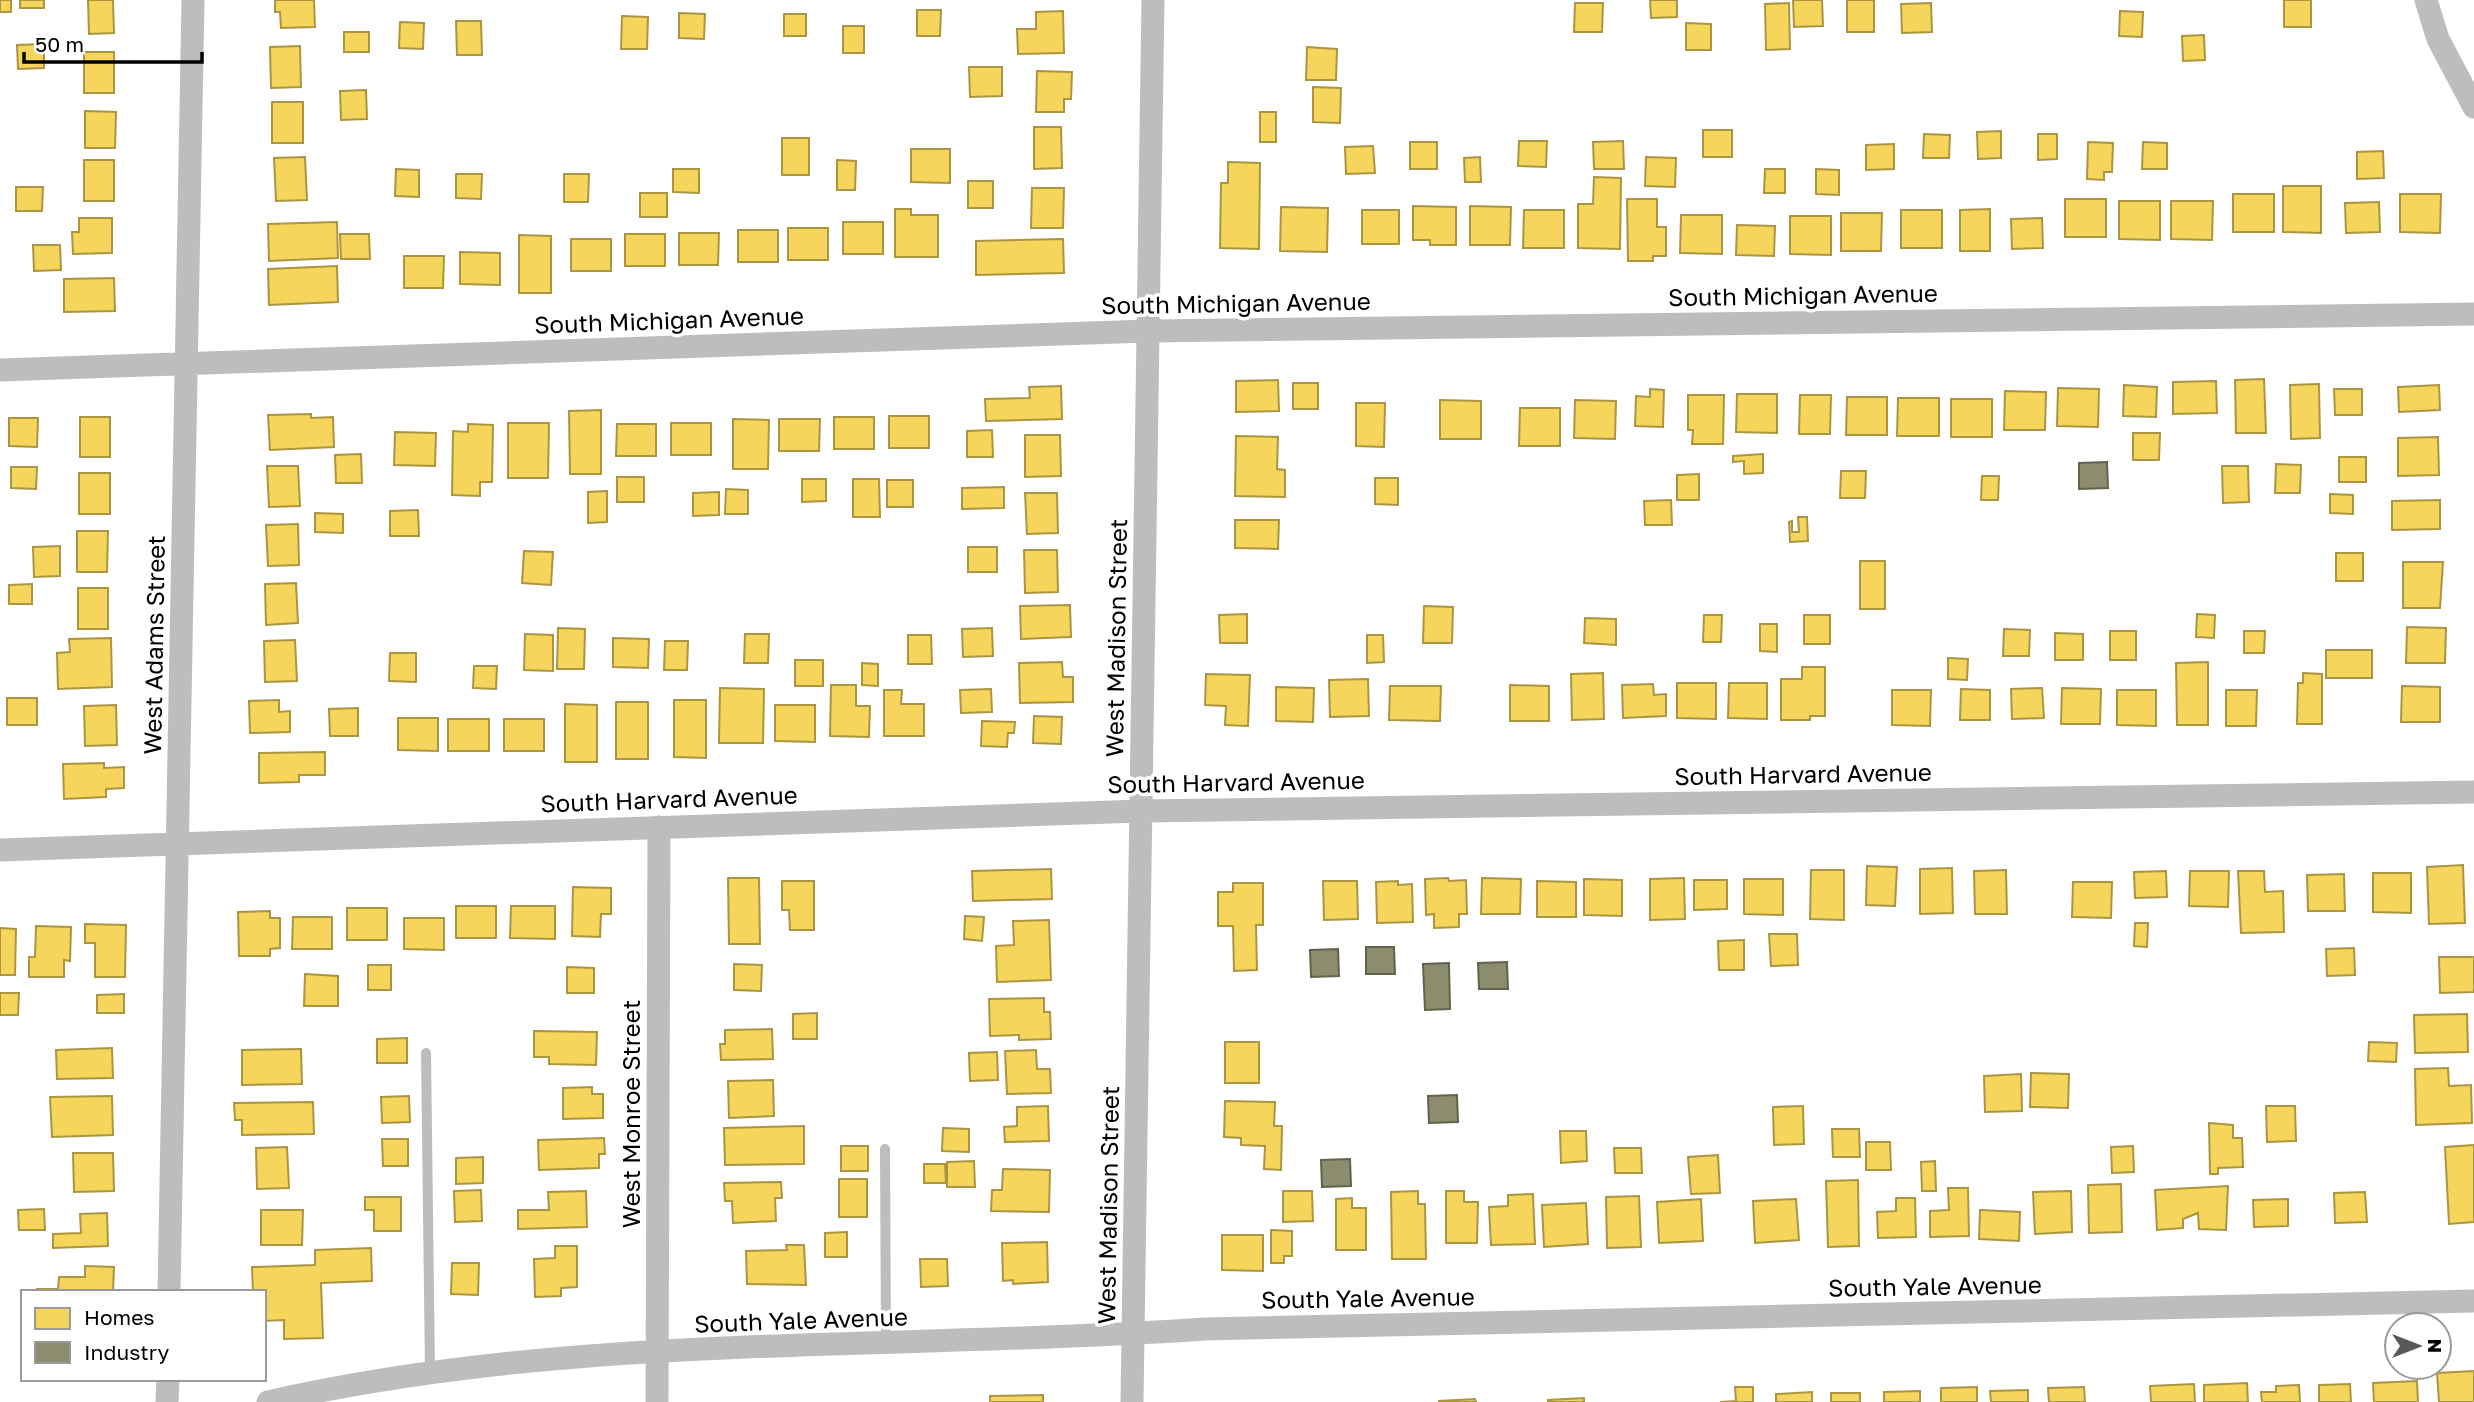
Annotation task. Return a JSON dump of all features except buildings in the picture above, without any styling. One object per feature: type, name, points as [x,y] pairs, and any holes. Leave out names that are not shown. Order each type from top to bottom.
[{"type":"street","name":"West Adams Street","points":[[169,1290],[192,0]]},
{"type":"street","name":"West Madison Street","points":[[1132,1402],[1153,0]]},
{"type":"street","points":[[2426,0],[2438,38],[2474,107]]},
{"type":"street","name":"South Michigan Avenue","points":[[0,370],[1149,331],[2474,313]]},
{"type":"street","name":"South Harvard Avenue","points":[[0,850],[1141,811],[2474,792]]},
{"type":"street","name":"West Monroe Street","points":[[657,1402],[659,827]]},
{"type":"street","name":"South Yale Avenue","points":[[268,1402],[430,1372],[657,1353],[1204,1329],[2474,1301]]},
{"type":"street","points":[[167,1402],[168,1381]]},
{"type":"lane","points":[[426,1053],[430,1372]]},
{"type":"lane","points":[[885,1149],[886,1344]]}]
